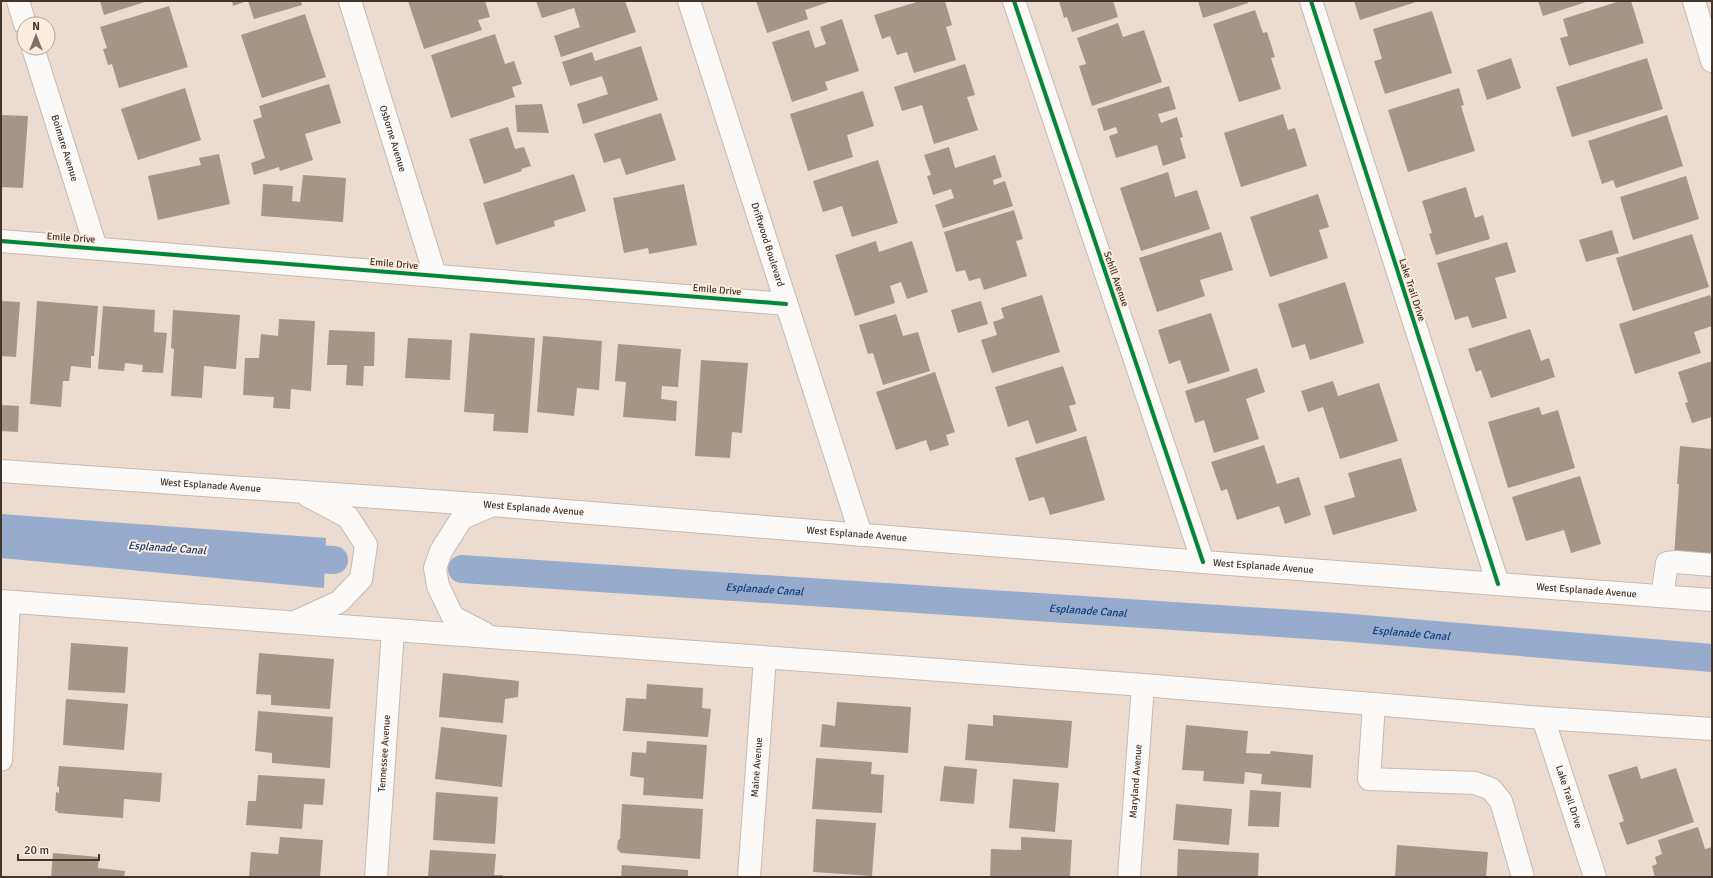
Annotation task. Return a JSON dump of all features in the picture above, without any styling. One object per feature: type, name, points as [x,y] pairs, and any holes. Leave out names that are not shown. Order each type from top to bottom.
[{"type":"street","points":[[18,1],[23,16]]},
{"type":"street","name":"Osborne Avenue","points":[[350,1],[435,276]]},
{"type":"street","name":"Driftwood Boulevard","points":[[689,1],[861,535]]},
{"type":"street","name":"Schill Avenue","points":[[1014,1],[1203,562]]},
{"type":"street","name":"Lake Trail Drive","points":[[1312,1],[1498,584]]},
{"type":"street","points":[[1694,1],[1712,61]]},
{"type":"street","name":"Boimare Avenue","points":[[36,56],[96,248]]},
{"type":"street","name":"Emile Drive","points":[[1,241],[786,304]]},
{"type":"street","name":"West Esplanade Avenue","points":[[1,471],[491,506],[1712,600]]},
{"type":"street","points":[[292,623],[340,602],[360,579],[366,544],[348,517],[301,492]]},
{"type":"street","points":[[491,506],[462,518],[441,551],[435,568],[438,586],[453,617],[494,638]]},
{"type":"street","points":[[1662,596],[1667,563],[1676,562],[1712,565]]},
{"type":"street","points":[[1,760],[5,602],[1143,685],[1542,718],[1712,728]]},
{"type":"street","name":"Tennessee Avenue","points":[[376,877],[393,630]]},
{"type":"street","name":"Maine Avenue","points":[[749,877],[765,658]]},
{"type":"street","name":"Maryland Avenue","points":[[1129,877],[1143,685]]},
{"type":"street","points":[[1374,704],[1369,780],[1475,783],[1491,789],[1501,802],[1523,877]]},
{"type":"street","name":"Lake Trail Drive","points":[[1542,718],[1595,877]]},
{"type":"water","points":[[1,514],[326,538],[324,588],[1,558]]},
{"type":"building","points":[[100,1],[148,1],[104,15]]},
{"type":"building","points":[[232,1],[247,1],[233,6]]},
{"type":"building","points":[[248,1],[301,1],[302,5],[254,19]]},
{"type":"building","points":[[408,1],[485,1],[490,17],[478,20],[482,30],[424,49]]},
{"type":"building","points":[[536,1],[625,1],[636,32],[561,57],[554,36],[580,27],[574,8],[542,18]]},
{"type":"building","points":[[756,1],[832,1],[805,10],[808,19],[767,33]]},
{"type":"building","points":[[920,1],[945,1],[952,25],[946,27],[956,60],[914,73],[907,52],[897,55],[890,36],[882,39],[874,15]]},
{"type":"building","points":[[1059,1],[1113,1],[1118,17],[1072,32],[1067,17],[1064,18]]},
{"type":"building","points":[[1198,1],[1248,1],[1248,3],[1203,18]]},
{"type":"building","points":[[1354,1],[1419,1],[1360,20]]},
{"type":"building","points":[[1538,1],[1589,1],[1543,16]]},
{"type":"building","points":[[1620,1],[1631,1],[1644,43],[1569,66],[1560,38],[1568,36],[1563,19]]},
{"type":"building","points":[[169,6],[188,67],[119,88],[112,64],[108,65],[103,49],[107,48],[100,27]]},
{"type":"building","points":[[1255,10],[1263,33],[1267,32],[1275,57],[1271,58],[1281,89],[1239,102],[1213,24]]},
{"type":"building","points":[[1432,11],[1452,73],[1385,94],[1374,61],[1382,59],[1373,29]]},
{"type":"building","points":[[305,14],[326,77],[262,98],[241,35]]},
{"type":"building","points":[[842,19],[859,71],[825,82],[828,90],[792,102],[772,42],[809,30],[815,48],[826,44],[820,27]]},
{"type":"building","points":[[1118,23],[1123,37],[1144,30],[1162,82],[1092,106],[1079,66],[1086,64],[1077,38]]},
{"type":"building","points":[[495,34],[505,64],[514,61],[522,84],[512,87],[515,97],[451,118],[431,55]]},
{"type":"building","points":[[641,46],[658,100],[583,124],[577,104],[608,94],[602,76],[570,86],[562,62],[592,52],[595,61]]},
{"type":"building","points":[[1511,58],[1521,88],[1487,100],[1477,70]]},
{"type":"building","points":[[1647,58],[1663,109],[1572,137],[1556,87]]},
{"type":"building","points":[[965,64],[975,95],[967,97],[978,130],[934,144],[922,105],[902,111],[894,87]]},
{"type":"building","points":[[329,84],[341,123],[305,134],[313,160],[280,171],[279,167],[254,175],[251,163],[265,158],[253,120],[262,117],[259,106]]},
{"type":"building","points":[[1169,86],[1176,109],[1158,114],[1161,123],[1177,117],[1183,137],[1180,138],[1186,158],[1163,166],[1157,145],[1116,158],[1109,136],[1118,133],[1116,127],[1104,131],[1097,109]]},
{"type":"building","points":[[185,88],[201,140],[138,160],[121,109]]},
{"type":"building","points":[[1459,88],[1464,105],[1461,106],[1475,151],[1408,172],[1388,110]]},
{"type":"building","points":[[863,91],[874,126],[847,135],[853,157],[808,171],[790,114]]},
{"type":"building","points":[[542,104],[549,133],[517,132],[515,105]]},
{"type":"building","points":[[661,113],[676,160],[626,175],[620,158],[604,163],[594,134]]},
{"type":"building","points":[[1283,114],[1288,130],[1295,128],[1307,166],[1241,187],[1224,133]]},
{"type":"building","points":[[1,115],[28,116],[23,188],[1,187]]},
{"type":"building","points":[[1667,115],[1683,166],[1616,188],[1613,180],[1602,184],[1588,141]]},
{"type":"building","points":[[508,127],[515,149],[524,147],[531,166],[521,169],[522,171],[484,184],[469,139]]},
{"type":"building","points":[[949,147],[955,168],[995,155],[1002,177],[993,180],[994,185],[1005,181],[1013,206],[943,228],[935,205],[954,198],[951,189],[933,195],[927,176],[931,175],[924,155]]},
{"type":"building","points":[[219,154],[230,204],[158,220],[148,176],[201,165],[199,158]]},
{"type":"building","points":[[878,160],[898,223],[852,237],[842,206],[823,212],[813,181]]},
{"type":"building","points":[[1168,172],[1175,197],[1197,190],[1210,229],[1141,251],[1120,188]]},
{"type":"building","points":[[574,174],[586,211],[554,221],[555,226],[496,245],[483,203]]},
{"type":"building","points":[[303,175],[346,178],[343,222],[261,216],[263,184],[293,186],[292,201],[300,202]]},
{"type":"building","points":[[1686,176],[1699,219],[1633,240],[1620,197]]},
{"type":"building","points":[[684,184],[697,245],[649,254],[648,248],[624,253],[613,198]]},
{"type":"building","points":[[1466,187],[1475,218],[1483,215],[1490,239],[1436,255],[1429,234],[1432,233],[1422,201]]},
{"type":"building","points":[[1318,194],[1329,227],[1319,230],[1328,258],[1270,277],[1250,217]]},
{"type":"building","points":[[1014,210],[1023,239],[1016,241],[1027,276],[984,290],[980,278],[969,281],[965,270],[956,272],[944,232]]},
{"type":"building","points":[[1612,230],[1619,253],[1586,262],[1579,240]]},
{"type":"building","points":[[1221,232],[1233,270],[1200,280],[1205,296],[1157,312],[1139,258]]},
{"type":"building","points":[[1692,234],[1709,287],[1633,311],[1616,258]]},
{"type":"building","points":[[876,241],[879,252],[912,241],[928,292],[907,299],[901,282],[890,286],[895,303],[855,316],[835,255]]},
{"type":"building","points":[[1507,242],[1516,272],[1495,278],[1507,318],[1472,328],[1468,316],[1455,320],[1437,263]]},
{"type":"building","points":[[1345,282],[1364,343],[1310,360],[1305,344],[1292,348],[1278,304]]},
{"type":"building","points":[[1042,295],[1060,352],[992,373],[981,340],[997,335],[993,322],[1004,318],[1001,308]]},
{"type":"building","points":[[1710,295],[1712,302],[1712,326],[1694,332],[1701,353],[1635,374],[1619,324]]},
{"type":"building","points":[[1,301],[20,302],[16,357],[1,356]]},
{"type":"building","points":[[37,301],[98,306],[94,356],[91,356],[91,368],[71,366],[69,381],[63,381],[61,407],[30,404]]},
{"type":"building","points":[[981,301],[988,324],[958,333],[951,310]]},
{"type":"building","points":[[103,306],[155,310],[154,332],[167,333],[163,373],[142,372],[143,365],[125,363],[124,371],[98,369]]},
{"type":"building","points":[[173,310],[240,315],[236,369],[204,366],[202,398],[171,396],[174,349],[171,348]]},
{"type":"building","points":[[1211,313],[1230,371],[1188,384],[1180,360],[1169,364],[1158,330]]},
{"type":"building","points":[[896,314],[903,336],[918,332],[930,371],[883,385],[873,353],[868,354],[859,325]]},
{"type":"building","points":[[279,319],[315,321],[311,391],[291,389],[290,409],[273,408],[274,397],[243,395],[245,358],[259,358],[261,334],[278,336]]},
{"type":"building","points":[[1530,329],[1541,361],[1549,358],[1555,377],[1491,398],[1481,370],[1476,372],[1468,349]]},
{"type":"building","points":[[329,330],[375,332],[374,366],[364,366],[363,386],[346,385],[347,365],[327,365]]},
{"type":"building","points":[[470,333],[535,338],[528,433],[493,431],[494,414],[464,412]]},
{"type":"building","points":[[543,336],[602,341],[599,390],[577,388],[574,416],[537,412]]},
{"type":"building","points":[[408,338],[452,340],[450,380],[405,378]]},
{"type":"building","points":[[618,344],[681,349],[678,387],[662,386],[661,399],[677,401],[676,421],[623,417],[626,382],[615,381]]},
{"type":"building","points":[[701,360],[748,363],[742,433],[732,432],[730,458],[695,456]]},
{"type":"building","points":[[1712,361],[1712,417],[1692,423],[1685,403],[1688,402],[1678,372]]},
{"type":"building","points":[[1063,366],[1076,404],[1069,406],[1077,431],[1036,444],[1028,420],[1008,427],[995,387]]},
{"type":"building","points":[[1257,368],[1265,392],[1246,399],[1259,439],[1214,453],[1204,420],[1195,423],[1185,391]]},
{"type":"building","points":[[935,372],[955,432],[946,435],[949,445],[930,451],[926,440],[896,450],[876,392]]},
{"type":"building","points":[[1333,381],[1338,396],[1379,383],[1398,441],[1340,459],[1323,407],[1308,412],[1301,391]]},
{"type":"building","points":[[1,405],[19,406],[18,432],[1,431]]},
{"type":"building","points":[[1539,407],[1542,415],[1558,410],[1575,468],[1508,488],[1488,422]]},
{"type":"building","points":[[1086,436],[1105,500],[1050,515],[1044,497],[1029,501],[1015,458]]},
{"type":"building","points":[[1264,445],[1277,484],[1299,477],[1311,515],[1285,524],[1279,506],[1237,520],[1227,489],[1221,491],[1211,462]]},
{"type":"building","points":[[1680,446],[1712,449],[1712,560],[1674,557]]},
{"type":"building","points":[[1401,458],[1417,511],[1333,535],[1324,506],[1355,497],[1348,473]]},
{"type":"building","points":[[1580,476],[1601,544],[1571,553],[1564,530],[1526,541],[1512,497]]},
{"type":"building","points":[[71,643],[128,647],[125,693],[68,690]]},
{"type":"building","points":[[259,653],[334,659],[330,709],[271,705],[271,695],[256,694]]},
{"type":"building","points":[[443,673],[519,681],[518,697],[505,699],[503,723],[439,717]]},
{"type":"building","points":[[647,684],[703,688],[702,708],[711,709],[708,737],[623,731],[626,698],[646,699]]},
{"type":"building","points":[[66,699],[128,704],[124,750],[63,745]]},
{"type":"building","points":[[837,702],[911,707],[908,753],[820,747],[822,724],[835,726]]},
{"type":"building","points":[[258,711],[333,717],[330,768],[272,763],[272,753],[255,751]]},
{"type":"building","points":[[993,715],[1072,721],[1068,768],[965,760],[968,724],[993,726]]},
{"type":"building","points":[[1186,725],[1248,731],[1246,753],[1270,754],[1271,751],[1313,755],[1311,788],[1261,784],[1262,774],[1245,772],[1244,784],[1203,781],[1204,771],[1182,770]]},
{"type":"building","points":[[441,727],[507,735],[502,787],[435,779]]},
{"type":"building","points":[[647,741],[707,745],[703,799],[643,795],[644,778],[630,776],[632,752],[646,753]]},
{"type":"building","points":[[816,758],[872,762],[871,774],[884,775],[882,813],[812,809]]},
{"type":"building","points":[[59,766],[162,773],[160,802],[124,799],[123,818],[57,813],[58,811],[55,811],[56,792],[59,793],[59,787],[57,786]]},
{"type":"building","points":[[944,766],[977,769],[974,804],[940,801]]},
{"type":"building","points":[[1637,766],[1641,779],[1676,768],[1694,822],[1627,845],[1619,823],[1624,821],[1608,775]]},
{"type":"building","points":[[258,775],[325,779],[323,805],[304,804],[302,829],[246,825],[248,801],[256,801]]},
{"type":"building","points":[[1013,779],[1059,783],[1055,832],[1009,828]]},
{"type":"building","points":[[1250,790],[1281,792],[1279,827],[1248,826]]},
{"type":"building","points":[[436,792],[498,797],[495,844],[433,840]]},
{"type":"building","points":[[622,804],[703,809],[700,859],[621,853],[617,849],[618,840],[620,839]]},
{"type":"building","points":[[1176,804],[1232,809],[1229,845],[1173,840]]},
{"type":"building","points":[[816,819],[876,823],[872,876],[813,872]]},
{"type":"building","points":[[1698,827],[1705,849],[1712,847],[1711,877],[1655,877],[1652,866],[1657,864],[1655,857],[1662,854],[1658,840]]},
{"type":"building","points":[[280,837],[323,840],[320,877],[249,877],[251,852],[278,854]]},
{"type":"building","points":[[1021,837],[1072,840],[1070,877],[990,877],[991,849],[1021,850]]},
{"type":"building","points":[[1397,845],[1488,852],[1486,877],[1395,877]]},
{"type":"building","points":[[1178,849],[1259,853],[1258,877],[1177,877]]},
{"type":"building","points":[[430,850],[496,854],[494,875],[503,875],[503,877],[428,877]]},
{"type":"building","points":[[53,853],[99,857],[98,868],[125,871],[124,877],[51,877]]},
{"type":"building","points":[[622,865],[688,870],[688,877],[621,877]]},
{"type":"waterway","name":"Esplanade Canal","points":[[287,557],[334,560]]},
{"type":"waterway","name":"Esplanade Canal","points":[[462,569],[1340,627],[1712,658]]},
{"type":"cycle path","points":[[1014,1],[1203,562]]},
{"type":"cycle path","points":[[1311,1],[1498,584]]},
{"type":"cycle path","points":[[1,241],[786,304]]}]
